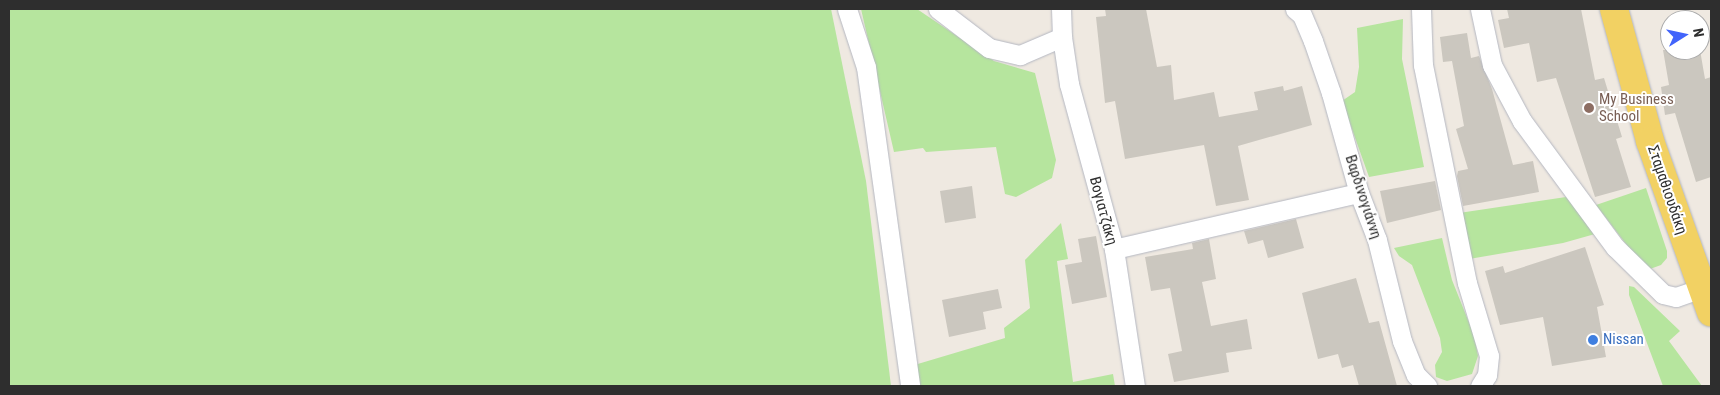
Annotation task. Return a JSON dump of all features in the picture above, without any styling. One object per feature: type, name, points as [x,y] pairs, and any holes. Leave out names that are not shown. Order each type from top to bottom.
[{"type":"main road","name":"Σταμαθιουδάκη","points":[[1614,9],[1650,141],[1707,300]]},
{"type":"street","points":[[847,9],[866,67],[910,386]]},
{"type":"street","points":[[938,9],[988,48],[1020,56],[1062,37],[1061,9]]},
{"type":"street","name":"Βαρδινογιάννη","points":[[1295,9],[1302,15],[1316,50],[1360,193],[1377,240],[1402,341],[1416,375],[1427,386]]},
{"type":"street","points":[[1422,9],[1423,65],[1434,123],[1467,283],[1489,356],[1487,375],[1480,386]]},
{"type":"street","points":[[1480,9],[1492,65],[1522,121],[1614,247],[1663,294],[1707,300]]},
{"type":"street","name":"Βογιατζάκη","points":[[1062,37],[1069,84],[1114,250],[1135,386]]},
{"type":"street","points":[[1114,250],[1360,193]]},
{"type":"green space","points":[[9,9],[831,9],[866,181],[891,386],[9,386]]},
{"type":"green space","points":[[861,9],[917,9],[994,61],[1035,73],[1056,160],[1052,178],[1016,197],[1005,194],[996,147],[926,152],[923,148],[894,152]]},
{"type":"green space","points":[[1403,19],[1402,59],[1424,167],[1369,177],[1342,101],[1355,92],[1359,67],[1357,28]]},
{"type":"green space","points":[[1646,188],[1667,251],[1667,258],[1661,265],[1650,269],[1636,257],[1596,205]]},
{"type":"green space","points":[[1566,197],[1595,234],[1563,243],[1469,259],[1459,213]]},
{"type":"green space","points":[[1061,223],[1068,259],[1057,261],[1073,382],[1113,374],[1115,386],[915,386],[911,366],[1005,338],[1004,328],[1030,308],[1025,260]]},
{"type":"green space","points":[[1442,238],[1452,280],[1474,335],[1478,356],[1472,374],[1447,381],[1436,377],[1435,365],[1442,352],[1440,338],[1412,265],[1399,256],[1394,248]]},
{"type":"green space","points":[[1629,286],[1634,287],[1680,331],[1669,341],[1702,386],[1663,386],[1629,295]]},
{"type":"building","points":[[1105,9],[1146,9],[1157,67],[1171,65],[1174,100],[1214,92],[1219,117],[1258,110],[1254,92],[1283,86],[1284,91],[1302,86],[1312,125],[1238,146],[1249,200],[1216,206],[1204,145],[1125,159],[1115,101],[1105,103],[1096,17],[1106,16]]},
{"type":"building","points":[[1507,9],[1581,9],[1595,80],[1604,78],[1622,137],[1616,139],[1631,187],[1595,197],[1556,78],[1537,82],[1529,43],[1504,48],[1498,20],[1509,18]]},
{"type":"building","points":[[1467,33],[1471,58],[1479,56],[1492,89],[1513,165],[1533,161],[1539,192],[1463,206],[1457,176],[1458,171],[1468,169],[1456,129],[1464,126],[1452,61],[1443,62],[1440,37]]},
{"type":"building","points":[[1665,60],[1702,60],[1705,79],[1711,77],[1711,177],[1696,182],[1675,113],[1665,115],[1661,87],[1669,85]]},
{"type":"building","points":[[1435,181],[1441,210],[1387,223],[1380,191]]},
{"type":"building","points":[[972,186],[976,218],[945,223],[940,191]]},
{"type":"building","points":[[1296,219],[1304,248],[1268,258],[1263,240],[1248,244],[1244,231]]},
{"type":"building","points":[[1096,236],[1107,297],[1072,304],[1065,265],[1082,262],[1078,239]]},
{"type":"building","points":[[1209,239],[1216,279],[1202,282],[1211,326],[1247,319],[1252,349],[1226,353],[1229,372],[1174,382],[1168,354],[1182,351],[1170,288],[1151,291],[1145,257],[1193,249],[1192,243]]},
{"type":"building","points":[[1585,247],[1604,305],[1597,307],[1606,357],[1552,366],[1543,317],[1500,325],[1485,271],[1503,266],[1505,273]]},
{"type":"building","points":[[1356,278],[1369,323],[1379,321],[1397,386],[1359,386],[1353,365],[1342,368],[1338,354],[1318,359],[1302,293]]},
{"type":"building","points":[[998,289],[1002,308],[983,312],[986,329],[949,337],[942,300]]},
{"type":"place","name":"My Business School","points":[[1589,108]]},
{"type":"place","name":"Nissan","points":[[1593,340]]}]
